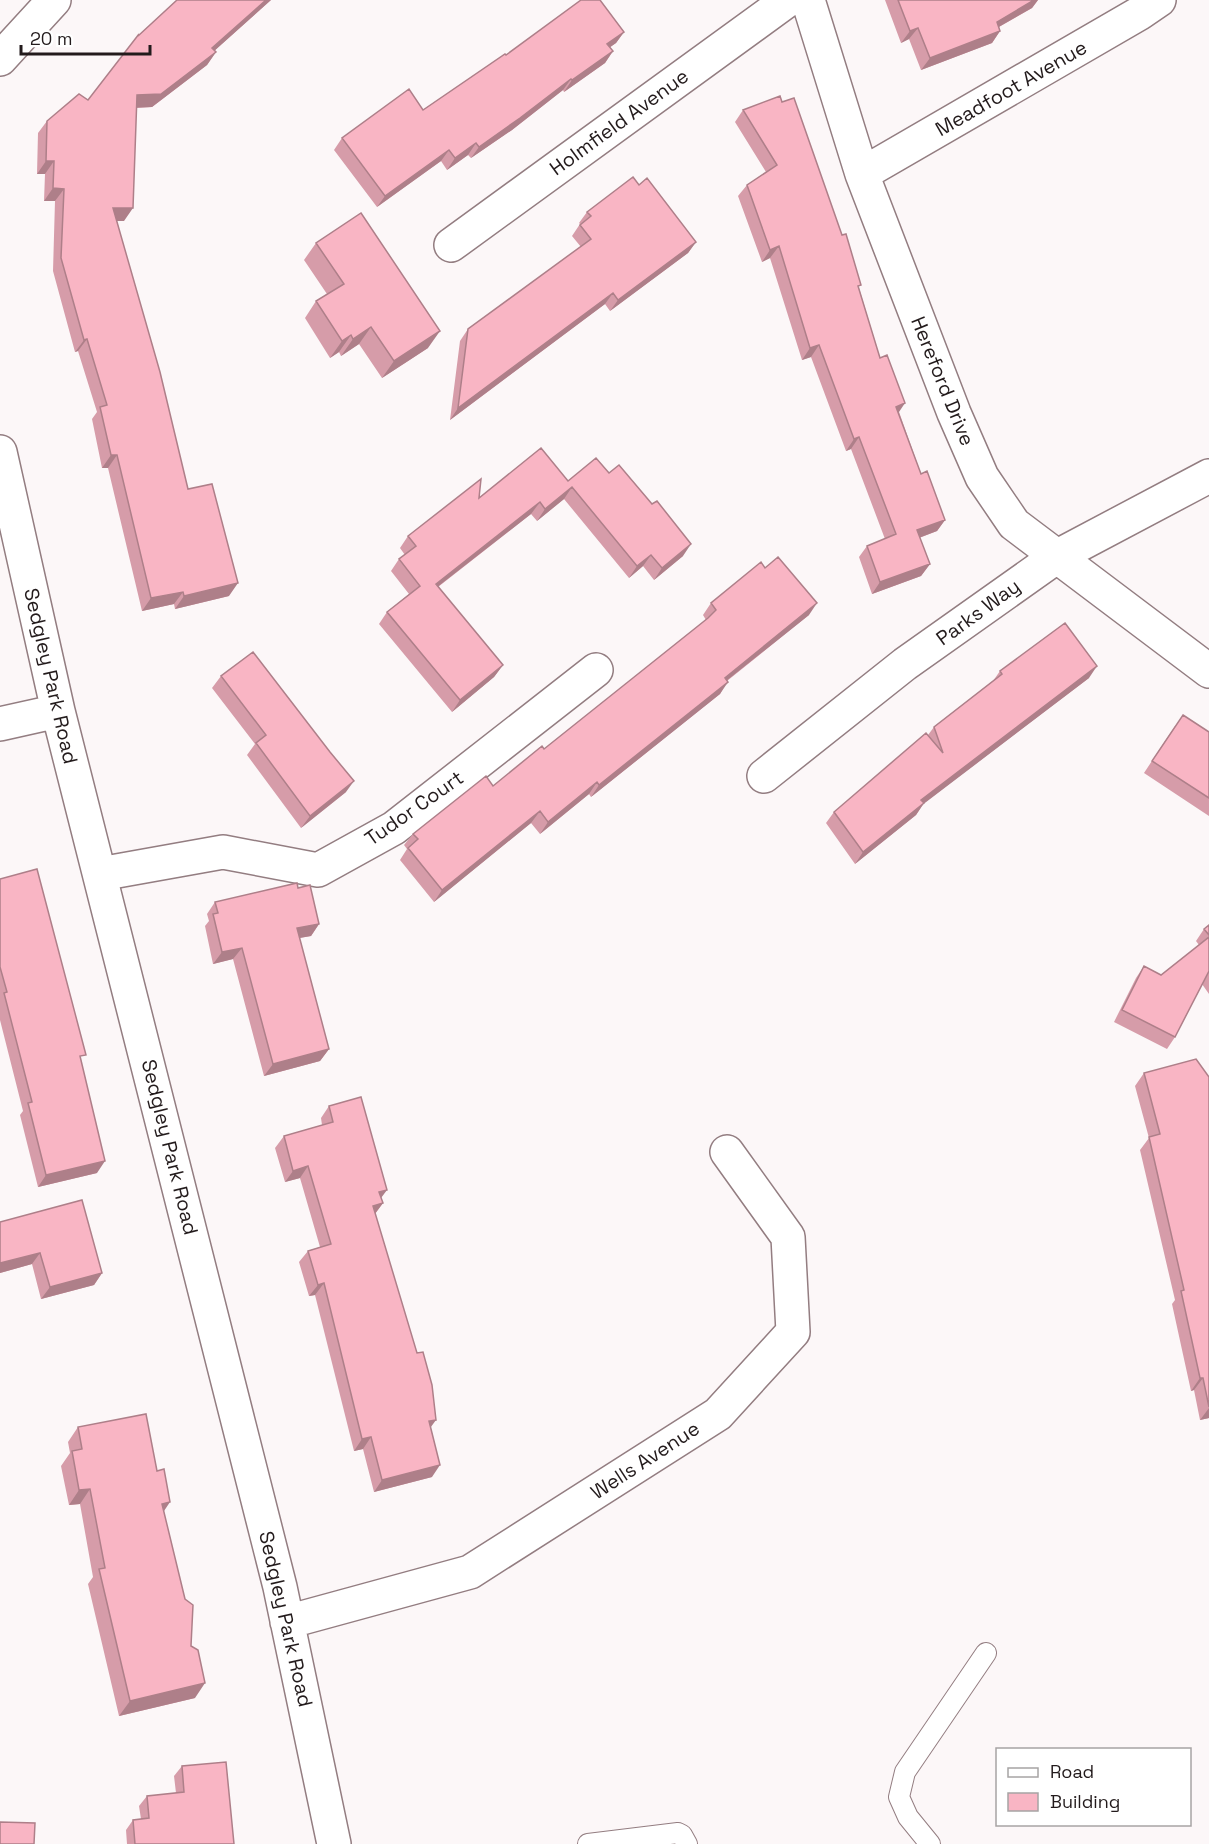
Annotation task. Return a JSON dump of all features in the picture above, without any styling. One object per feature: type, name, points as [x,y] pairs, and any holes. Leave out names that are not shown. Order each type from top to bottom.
[{"type":"street","points":[[0,59],[54,0]]},
{"type":"street","name":"Holmfield Avenue","points":[[451,245],[788,0]]},
{"type":"street","name":"Hereford Drive","points":[[808,0],[862,174],[954,413],[982,477],[1014,524],[1209,671]]},
{"type":"street","name":"Meadfoot Avenue","points":[[862,174],[1159,0]]},
{"type":"street","name":"Sedgley Park Road","points":[[0,452],[58,711],[226,1370],[287,1622],[334,1844]]},
{"type":"street","name":"Parks Way","points":[[764,776],[905,664],[1056,557],[1209,476]]},
{"type":"street","name":"Tudor Court","points":[[100,874],[223,852],[318,870],[394,828],[596,670]]},
{"type":"street","points":[[0,723],[58,711]]},
{"type":"street","name":"Wells Avenue","points":[[287,1622],[470,1572],[718,1414],[793,1332],[788,1237],[728,1152]]},
{"type":"lane","points":[[930,1844],[908,1817],[899,1797],[905,1772],[986,1653]]},
{"type":"lane","points":[[588,1844],[678,1833],[687,1844]]},
{"type":"building","points":[[177,0],[266,0],[212,48],[216,52],[161,94],[137,95],[133,208],[113,208],[160,372],[188,489],[212,484],[238,583],[184,596],[183,592],[151,598],[117,455],[111,455],[100,407],[107,405],[87,339],[84,340],[61,258],[64,189],[53,188],[54,161],[46,161],[47,121],[79,94],[88,100],[139,34],[138,36]]},
{"type":"building","points":[[581,0],[600,0],[624,32],[607,44],[613,51],[479,147],[476,143],[455,158],[449,150],[385,196],[342,138],[409,89],[423,110],[506,55]]},
{"type":"building","points":[[898,0],[1034,0],[997,22],[1000,31],[930,58],[918,28],[910,31]]},
{"type":"building","points":[[780,96],[782,102],[794,98],[842,235],[846,234],[861,285],[858,286],[880,358],[887,355],[905,403],[896,407],[921,474],[927,471],[945,520],[917,530],[930,564],[880,582],[867,546],[896,534],[859,437],[854,439],[819,345],[810,348],[779,246],[770,250],[747,185],[777,165],[743,110]]},
{"type":"building","points":[[633,177],[639,185],[647,178],[696,242],[618,300],[613,293],[458,408],[468,329],[591,239],[580,225],[591,216],[587,212]]},
{"type":"building","points":[[361,213],[440,331],[394,361],[371,327],[353,339],[351,335],[342,341],[316,301],[344,284],[316,243]]},
{"type":"building","points":[[541,448],[568,481],[596,458],[609,473],[619,465],[652,504],[657,501],[691,544],[662,568],[651,555],[637,566],[572,487],[545,509],[540,502],[436,584],[503,665],[460,700],[387,612],[420,586],[399,559],[416,546],[408,536],[481,479],[479,498]]},
{"type":"building","points":[[778,557],[817,603],[725,678],[728,682],[599,785],[597,782],[548,822],[540,811],[442,890],[408,848],[418,839],[413,834],[486,776],[493,786],[542,746],[544,749],[708,618],[716,610],[711,603],[761,562],[765,568]]},
{"type":"building","points":[[1065,623],[1097,666],[921,800],[924,803],[863,852],[834,812],[926,733],[943,753],[934,727],[1002,674],[1000,671]]},
{"type":"building","points":[[253,652],[354,781],[310,816],[256,743],[266,735],[221,676]]},
{"type":"building","points":[[1183,715],[1209,732],[1209,798],[1152,761]]},
{"type":"building","points":[[37,869],[86,1055],[80,1056],[105,1161],[46,1175],[28,1103],[32,1102],[4,993],[7,992],[0,967],[0,879]]},
{"type":"building","points":[[297,883],[298,888],[310,885],[319,924],[297,928],[329,1049],[273,1064],[242,948],[222,952],[213,914],[218,913],[215,902]]},
{"type":"building","points":[[1209,925],[1209,935],[1204,929]]},
{"type":"building","points":[[1209,937],[1209,971],[1175,1037],[1122,1010],[1144,966],[1161,975]]},
{"type":"building","points":[[1196,1059],[1209,1077],[1209,1407],[1203,1378],[1200,1378],[1181,1291],[1184,1290],[1149,1137],[1160,1134],[1144,1073]]},
{"type":"building","points":[[361,1097],[387,1190],[379,1192],[383,1203],[373,1206],[417,1353],[423,1352],[432,1385],[436,1420],[429,1421],[440,1465],[382,1480],[371,1437],[362,1439],[324,1283],[318,1285],[308,1251],[331,1244],[308,1166],[293,1171],[284,1136],[333,1122],[329,1106]]},
{"type":"building","points":[[82,1200],[102,1273],[50,1287],[40,1253],[0,1263],[0,1222]]},
{"type":"building","points":[[146,1414],[157,1471],[164,1469],[170,1502],[162,1504],[185,1599],[193,1605],[191,1646],[198,1650],[205,1683],[130,1701],[99,1569],[105,1568],[90,1489],[79,1490],[72,1451],[82,1449],[78,1427]]},
{"type":"building","points":[[226,1762],[234,1844],[135,1844],[133,1820],[149,1818],[147,1796],[184,1792],[182,1766]]},
{"type":"building","points":[[0,1822],[35,1823],[34,1844],[0,1844]]}]
